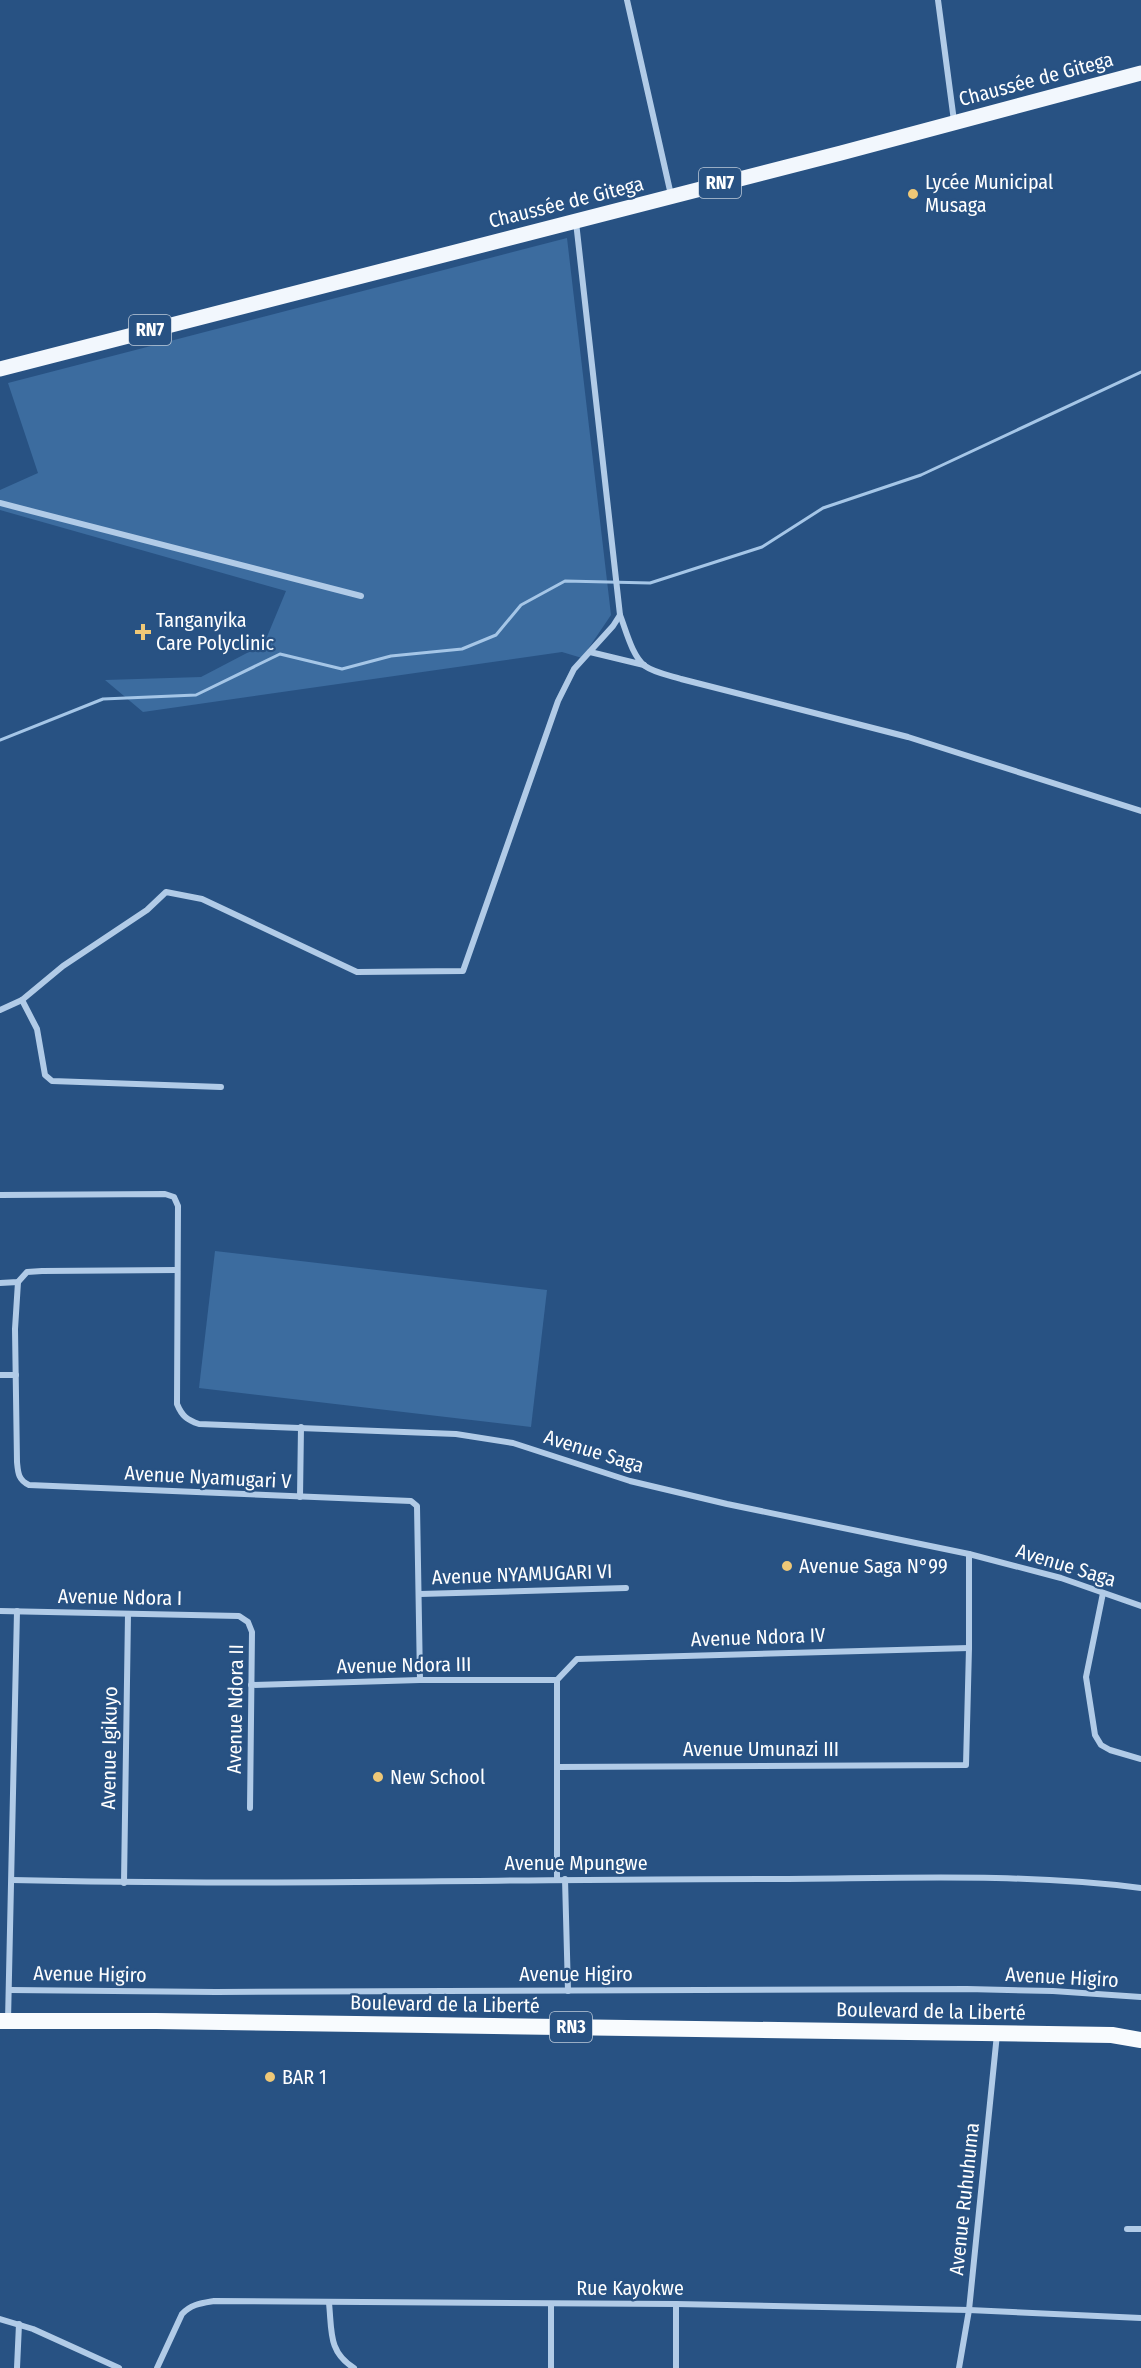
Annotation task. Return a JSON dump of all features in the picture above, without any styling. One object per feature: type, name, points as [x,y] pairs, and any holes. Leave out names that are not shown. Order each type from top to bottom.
[{"type":"highway","name":"Boulevard de la Liberté","points":[[4,2021],[156,2021],[997,2033],[1112,2035],[1141,2040]]},
{"type":"main road","name":"Chaussée de Gitega","points":[[0,369],[1141,73]]},
{"type":"street","points":[[627,0],[671,196]]},
{"type":"street","points":[[938,0],[954,121]]},
{"type":"street","points":[[576,221],[620,615],[644,665]]},
{"type":"street","points":[[0,503],[361,596]]},
{"type":"street","points":[[0,1010],[22,1000],[63,966],[147,910],[166,892],[202,899],[239,919],[357,972],[463,971],[558,701],[574,669],[613,626],[620,615]]},
{"type":"street","points":[[590,652],[644,665],[681,679],[908,737],[1141,811]]},
{"type":"street","points":[[22,1000],[37,1029],[45,1075],[52,1081],[221,1087]]},
{"type":"street","name":"Avenue Saga","points":[[0,1195],[165,1194],[174,1197],[178,1206],[177,1404],[182,1414],[199,1424],[456,1434],[513,1443],[630,1481],[727,1504],[969,1554],[1061,1578],[1141,1606]]},
{"type":"street","points":[[0,1283],[18,1282],[27,1272],[177,1270]]},
{"type":"street","name":"Avenue Nyamugari V","points":[[18,1282],[17,1468],[23,1482],[29,1485],[411,1501],[417,1506],[420,1680]]},
{"type":"street","points":[[0,1375],[16,1375]]},
{"type":"street","points":[[300,1497],[301,1427]]},
{"type":"street","points":[[969,1554],[969,1648]]},
{"type":"street","name":"Avenue NYAMUGARI VI","points":[[420,1594],[626,1588]]},
{"type":"street","points":[[1103,1593],[1086,1677],[1095,1735],[1101,1745],[1141,1759]]},
{"type":"street","name":"Avenue Ndora I","points":[[0,1611],[239,1616]]},
{"type":"street","points":[[4,2021],[10,1990],[17,1611]]},
{"type":"street","name":"Avenue Igikuyo","points":[[124,1883],[128,1614]]},
{"type":"street","name":"Avenue Ndora II","points":[[239,1616],[248,1622],[252,1632],[250,1808]]},
{"type":"street","name":"Avenue Ndora IV","points":[[557,1680],[577,1659],[969,1648]]},
{"type":"street","name":"Avenue Umunazi III","points":[[557,1767],[966,1765],[969,1648]]},
{"type":"street","name":"Avenue Ndora III","points":[[251,1685],[420,1680],[557,1680]]},
{"type":"street","points":[[557,1680],[557,1879]]},
{"type":"street","name":"Avenue Mpungwe","points":[[12,1880],[124,1883],[557,1879],[1019,1879],[1141,1888]]},
{"type":"street","points":[[565,1879],[568,1991]]},
{"type":"street","name":"Avenue Higiro","points":[[10,1990],[204,1992],[967,1989],[1053,1991],[1141,1997]]},
{"type":"street","name":"Avenue Ruhuhuma","points":[[959,2368],[969,2310],[997,2033]]},
{"type":"street","points":[[1126,2229],[1141,2229]]},
{"type":"street","name":"Rue Kayokwe","points":[[157,2368],[182,2314],[196,2304],[214,2301],[676,2304],[969,2310],[1141,2318]]},
{"type":"street","points":[[329,2303],[333,2344],[338,2355],[354,2368]]},
{"type":"street","points":[[551,2368],[552,2304]]},
{"type":"street","points":[[676,2304],[676,2368]]},
{"type":"street","points":[[0,2319],[19,2324],[119,2368]]},
{"type":"street","points":[[17,2368],[19,2324]]},
{"type":"shaded area","points":[[567,238],[611,615],[582,658],[562,652],[143,712],[105,680],[201,677],[264,644],[286,591],[0,510],[0,490],[38,473],[8,383]]},
{"type":"shaded area","points":[[215,1251],[547,1290],[531,1427],[199,1388]]},
{"type":"waterway","points":[[0,740],[103,699],[196,695],[280,654],[342,669],[391,656],[462,649],[496,635],[521,605],[565,581],[650,583],[762,547],[823,508],[921,475],[1141,372]]},
{"type":"place","name":"Lycée Municipal Musaga","points":[[913,194]]},
{"type":"place","name":"Tanganyika Care Polyclinic","points":[[143,632]]},
{"type":"place","name":"Avenue Saga N°99","points":[[787,1566]]},
{"type":"place","name":"New School","points":[[378,1777]]},
{"type":"place","name":"BAR 1","points":[[270,2077]]}]
